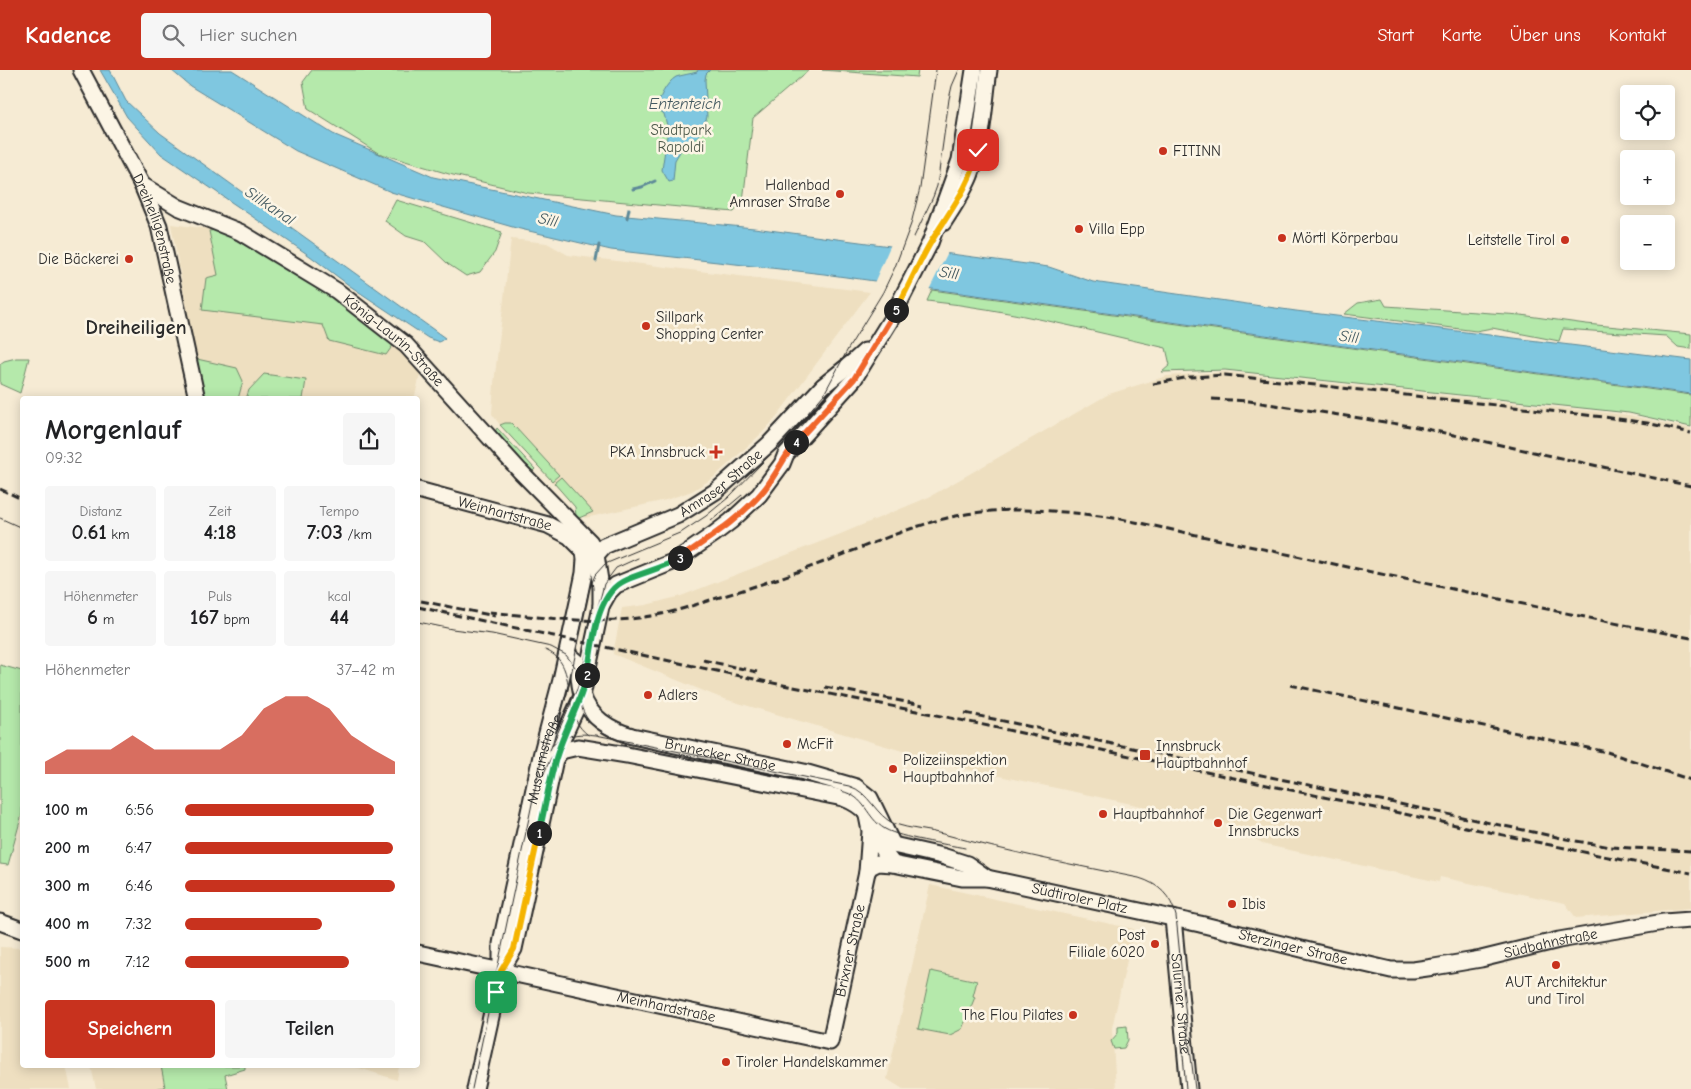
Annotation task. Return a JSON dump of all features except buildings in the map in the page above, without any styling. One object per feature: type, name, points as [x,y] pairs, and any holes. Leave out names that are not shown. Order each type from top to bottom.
[{"type":"street","name":"Dreiheiligenstraße","points":[[82,70],[142,185],[160,226],[196,396]]},
{"type":"street","points":[[962,176],[961,154],[974,70]]},
{"type":"street","points":[[962,176],[978,148],[989,70]]},
{"type":"street","name":"Amraser Straße","points":[[601,607],[609,592],[616,585],[675,561],[726,526],[765,488],[782,464],[786,454],[854,379],[890,321],[930,243],[952,210],[962,176]]},
{"type":"street","name":"König-Laurin-Straße","points":[[142,185],[178,207],[240,232],[337,292],[406,345],[590,549]]},
{"type":"street","points":[[160,226],[162,215],[178,207]]},
{"type":"street","name":"Amraser Straße","points":[[590,549],[604,546],[678,515],[723,486],[769,444],[816,392],[859,357],[890,321]]},
{"type":"street","name":"Weinhartstraße","points":[[420,491],[548,525],[590,549]]},
{"type":"street","name":"Museumstraße","points":[[475,1089],[501,971],[502,938],[543,746],[590,549]]},
{"type":"street","name":"Museumstraße","points":[[501,971],[514,949],[556,759],[564,734],[582,696],[601,607],[601,587],[590,549]]},
{"type":"street","points":[[566,654],[578,663],[582,696]]},
{"type":"street","name":"Museumstraße","points":[[557,693],[558,717],[564,734]]},
{"type":"street","name":"Brunecker Straße","points":[[582,696],[596,718],[611,728],[625,734],[804,772],[856,787],[867,804]]},
{"type":"street","points":[[564,734],[578,747]]},
{"type":"street","points":[[556,759],[561,751],[578,747]]},
{"type":"street","name":"Brunecker Straße","points":[[578,747],[637,757],[867,804]]},
{"type":"street","points":[[867,804],[887,846],[886,857],[893,864]]},
{"type":"street","points":[[867,804],[869,823],[868,866]]},
{"type":"street","points":[[868,866],[872,855],[887,846]]},
{"type":"street","name":"Südtiroler Platz","points":[[887,846],[952,859],[967,864],[987,878]]},
{"type":"street","name":"Südtiroler Platz","points":[[868,866],[870,868],[878,863],[893,864],[962,878],[987,878],[1173,918]]},
{"type":"street","name":"Brixner Straße","points":[[830,1042],[868,866]]},
{"type":"street","name":"Sterzinger Straße","points":[[1173,918],[1382,968],[1413,970]]},
{"type":"street","name":"Salurner Straße","points":[[1173,918],[1189,1089]]},
{"type":"street","name":"Südbahnstraße","points":[[1413,970],[1481,958],[1559,940],[1664,922],[1691,920]]},
{"type":"street","points":[[0,922],[20,929]]},
{"type":"street","name":"Meinhardstraße","points":[[420,953],[830,1042]]},
{"type":"shaded area","points":[[171,224],[217,230],[330,292],[422,368],[415,396],[203,396]]},
{"type":"shaded area","points":[[511,239],[547,243],[568,255],[870,292],[774,420],[713,478],[692,491],[666,500],[585,518],[492,414]]},
{"type":"shaded area","points":[[1223,372],[1628,415],[1691,429],[1691,908],[1576,918],[1565,903],[1440,877],[1439,882],[1266,845],[1257,840],[1245,828],[961,768],[721,698],[613,654],[622,608],[646,605],[681,596],[838,535],[929,497],[1109,394],[1167,376]]},
{"type":"shaded area","points":[[930,885],[1134,929],[1112,1028],[1116,1089],[903,1089],[887,1079]]},
{"type":"shaded area","points":[[0,947],[20,948],[20,1068],[66,1068],[71,1089],[0,1089]]},
{"type":"shaded area","points":[[91,1068],[224,1068],[228,1089],[96,1089]]},
{"type":"shaded area","points":[[359,1068],[399,1068],[397,1080]]},
{"type":"green space","name":"Stadtpark Rapoldi","points":[[312,70],[809,70],[753,118],[743,201],[734,212],[528,193],[449,174],[378,153],[308,109],[303,82]]},
{"type":"green space","points":[[822,70],[918,70],[917,77]]},
{"type":"green space","points":[[396,200],[502,232],[495,252],[480,272],[466,276],[448,264],[425,242],[406,236],[385,221]]},
{"type":"green space","points":[[217,230],[330,292],[396,341],[386,355],[329,341],[323,325],[202,310],[206,278],[218,275],[209,231]]},
{"type":"green space","points":[[932,290],[1691,395],[1691,427],[1629,413],[1225,370],[1162,372],[1170,365],[1166,348],[1077,327],[987,309],[927,301]]},
{"type":"green space","points":[[1382,299],[1386,306],[1521,315],[1586,324],[1691,334],[1691,349],[1678,347],[1666,336],[1563,329],[1559,341],[1492,328],[1476,331],[1344,314],[1358,303]]},
{"type":"green space","points":[[16,358],[29,358],[20,393],[0,384],[0,364]]},
{"type":"green space","points":[[197,359],[237,368],[243,381],[239,396],[203,396]]},
{"type":"green space","points":[[264,374],[306,380],[303,396],[247,396],[249,390]]},
{"type":"green space","points":[[511,423],[559,475],[552,481],[500,425]]},
{"type":"green space","points":[[497,428],[535,469],[531,473],[495,432]]},
{"type":"green space","points":[[561,477],[593,512],[579,518],[576,516],[575,507],[554,483]]},
{"type":"green space","points":[[0,665],[20,670],[20,821],[8,865],[0,864]]},
{"type":"green space","points":[[931,971],[977,981],[973,996],[975,997],[962,1029],[950,1035],[918,1029]]},
{"type":"green space","points":[[1127,1026],[1128,1040],[1124,1048],[1114,1049],[1111,1041],[1118,1033],[1118,1027]]},
{"type":"green space","points":[[161,1068],[245,1068],[225,1075],[228,1089],[153,1089],[165,1087]]},
{"type":"water","points":[[100,70],[110,70],[126,101],[160,133],[445,338],[439,342],[428,338],[161,154],[127,117]]},
{"type":"water","name":"Sill","points":[[171,70],[232,70],[333,134],[433,177],[616,215],[754,228],[1049,267],[1093,282],[1296,311],[1691,360],[1691,394],[824,274],[611,250],[516,228],[391,192],[296,151],[190,86]]},
{"type":"water","name":"Ententeich","points":[[698,70],[710,70],[706,74],[705,80],[707,117],[698,137],[684,145],[675,160],[673,181],[669,182],[662,170],[668,129],[664,114],[658,109],[659,101],[666,87],[673,79],[697,72]]},
{"type":"pier","points":[[891,244],[948,252],[929,290],[874,283]]},
{"type":"waterway","points":[[633,189],[655,181]]},
{"type":"waterway","points":[[627,218],[629,209]]},
{"type":"waterway","points":[[596,261],[599,245]]},
{"type":"tram line","points":[[472,1089],[542,756],[548,733],[561,711],[567,694],[589,590],[595,575],[605,564],[682,532],[706,516],[729,497],[791,433],[824,394],[848,349],[883,292],[895,267],[911,224],[920,188],[936,70]]},
{"type":"tram line","points":[[914,237],[937,186],[949,99],[959,70]]},
{"type":"tram line","points":[[711,521],[742,495]]},
{"type":"tram line","points":[[0,518],[20,527]]},
{"type":"tram line","points":[[550,750],[578,687],[604,584],[616,568],[638,558]]},
{"type":"tram line","points":[[420,622],[492,634],[551,647],[566,655],[575,667]]},
{"type":"tram line","points":[[545,650],[559,659],[568,683]]},
{"type":"tram line","points":[[578,690],[586,717],[595,727],[608,735]]},
{"type":"tram line","points":[[571,703],[576,721],[588,735]]},
{"type":"tram line","points":[[552,746],[572,735],[596,735],[849,786],[862,793],[882,816],[895,824],[1041,858],[1139,878],[1153,884],[1171,902],[1176,916],[1195,1089]]},
{"type":"tram line","points":[[543,775],[551,758],[560,748]]},
{"type":"tram line","points":[[841,791],[850,794],[861,802],[873,819],[885,829],[912,838],[965,848]]},
{"type":"tram line","points":[[1182,1044],[1186,1089]]},
{"type":"railway","points":[[1153,384],[1190,377],[1225,375],[1604,417],[1647,423],[1691,433]]},
{"type":"railway","points":[[1212,399],[1249,401],[1417,427],[1691,486]]},
{"type":"railway","points":[[0,489],[20,498]]},
{"type":"railway","points":[[489,612],[590,620],[631,619],[661,614],[771,581],[898,533],[941,519],[997,511],[1038,510],[1121,519],[1691,638]]},
{"type":"railway","points":[[421,601],[495,616]]},
{"type":"railway","points":[[420,607],[768,682],[927,713],[1691,873]]},
{"type":"railway","points":[[703,660],[757,672]]},
{"type":"railway","points":[[1290,685],[1607,752],[1691,780]]},
{"type":"railway","points":[[825,687],[923,705]]},
{"type":"railway","points":[[965,713],[1576,841],[1611,847],[1691,851]]},
{"type":"place","name":"FITINN","points":[[1163,151]]},
{"type":"place","name":"Hallenbad Amraser Straße","points":[[840,194]]},
{"type":"place","name":"Villa Epp","points":[[1079,229]]},
{"type":"place","name":"Mörtl Körperbau","points":[[1282,238]]},
{"type":"place","name":"Leitstelle Tirol","points":[[1565,240]]},
{"type":"place","name":"Die Bäckerei","points":[[129,259]]},
{"type":"place","name":"Sillpark Shopping Center","points":[[646,326]]},
{"type":"place","name":"PKA Innsbruck","points":[[716,452]]},
{"type":"place","name":"Adlers","points":[[648,695]]},
{"type":"place","name":"McFit","points":[[787,744]]},
{"type":"place","name":"Innsbruck Hauptbahnhof","points":[[1145,755]]},
{"type":"place","name":"Polizeiinspektion Hauptbahnhof","points":[[893,769]]},
{"type":"place","name":"Hauptbahnhof","points":[[1103,814]]},
{"type":"place","name":"Die Gegenwart Innsbrucks","points":[[1218,823]]},
{"type":"place","name":"Ibis","points":[[1232,904]]},
{"type":"place","name":"Post Filiale 6020","points":[[1155,944]]},
{"type":"place","name":"AUT Architektur und Tirol","points":[[1556,965]]},
{"type":"place","name":"The Flou Pilates","points":[[1073,1015]]},
{"type":"place","name":"Tiroler Handelskammer","points":[[726,1062]]},
{"type":"district","name":"Dreiheiligen","points":[[136,327]]},
{"type":"route","points":[[496,992],[501,971],[514,949],[556,759],[564,734],[582,696],[601,607],[609,592],[616,585],[626,580],[675,561],[731,521],[765,488],[782,464],[786,454],[854,379],[890,321],[930,243],[970,178],[978,150]]},
{"type":"water label","name":"Sillkanal","points":[[270,206]]}]
